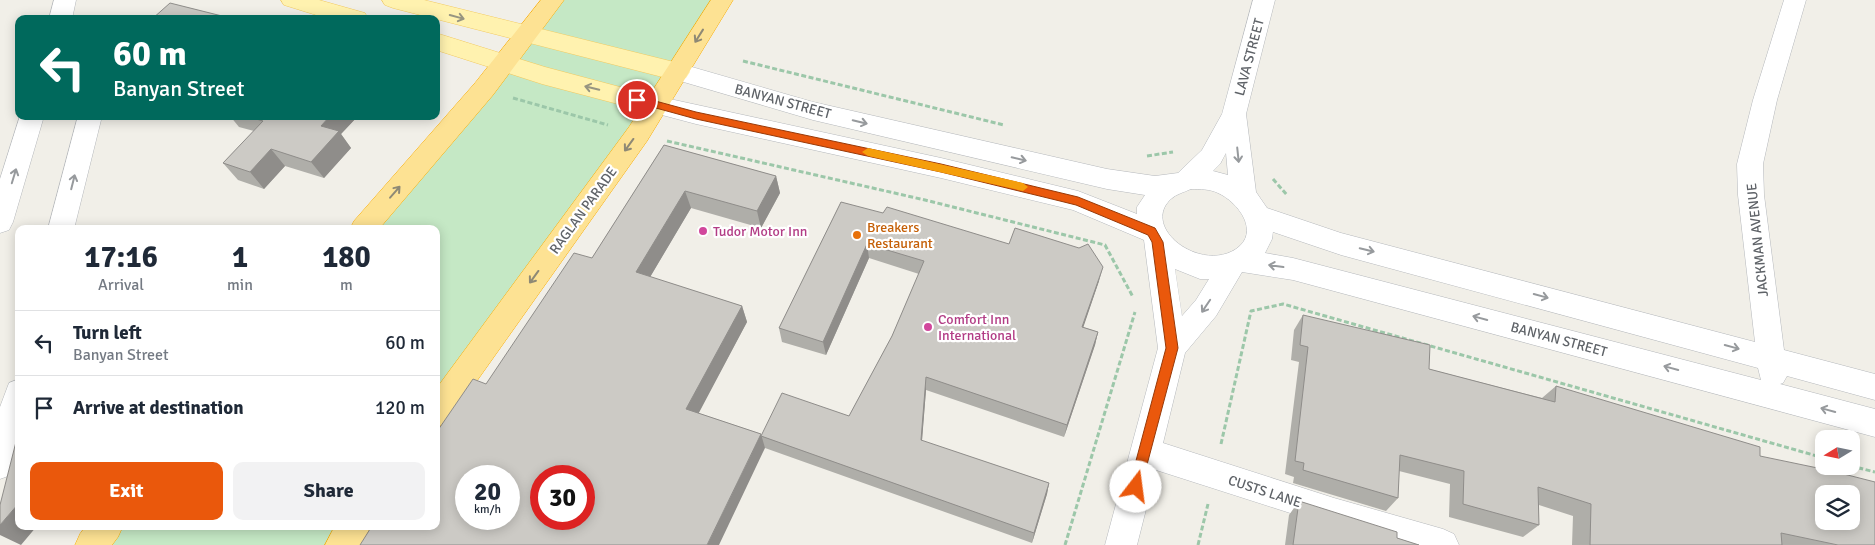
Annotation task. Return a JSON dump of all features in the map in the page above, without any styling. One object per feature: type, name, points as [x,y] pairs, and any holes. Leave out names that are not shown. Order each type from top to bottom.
[{"type":"highway","points":[[366,225],[484,89],[553,0]]},
{"type":"highway","name":"RAGLAN PARADE","points":[[440,407],[638,134],[722,0]]},
{"type":"highway","points":[[91,545],[104,530]]},
{"type":"highway","points":[[341,545],[352,530]]},
{"type":"main road","points":[[292,0],[343,15]]},
{"type":"main road","name":"BANYAN STREET","points":[[393,0],[678,72]]},
{"type":"main road","points":[[440,43],[504,64],[656,105]]},
{"type":"street","name":"LAVA STREET","points":[[1183,180],[1211,156],[1234,114],[1264,0]]},
{"type":"street","name":"JACKMAN AVENUE","points":[[1776,395],[1750,195],[1750,164],[1765,100],[1795,0]]},
{"type":"street","name":"BANYAN STREET","points":[[678,72],[813,111],[1107,179],[1155,186],[1183,180]]},
{"type":"street","points":[[656,105],[696,116],[931,166],[1078,201],[1154,237],[1178,259],[1191,265],[1219,268],[1236,263],[1252,252],[1259,241],[1260,229],[1251,206]]},
{"type":"street","name":"LAVA STREET","points":[[1234,114],[1251,206]]},
{"type":"street","points":[[0,222],[31,120]]},
{"type":"street","points":[[62,225],[89,120]]},
{"type":"street","points":[[1121,545],[1172,348],[1154,237],[1148,219],[1150,207],[1155,197],[1164,188],[1183,180],[1218,182],[1232,188],[1251,206],[1341,244],[1770,357],[1875,387]]},
{"type":"street","name":"BANYAN STREET","points":[[1236,263],[1293,269],[1875,422]]},
{"type":"street","points":[[1172,348],[1206,308],[1236,263]]},
{"type":"street","points":[[0,465],[15,407]]},
{"type":"street","name":"CUSTS LANE","points":[[1145,452],[1444,545]]},
{"type":"path","points":[[740,60],[1010,127]]},
{"type":"path","points":[[484,89],[638,134],[925,200],[1105,245],[1137,305],[1065,545]]},
{"type":"path","points":[[1144,156],[1181,151],[1211,156]]},
{"type":"path","points":[[1198,545],[1251,310],[1283,304],[1815,455]]},
{"type":"path","points":[[1860,468],[1875,472]]},
{"type":"green space","points":[[553,0],[725,0],[440,407],[440,225],[367,225]]},
{"type":"green space","points":[[104,530],[352,530],[341,545],[91,545]]},
{"type":"building","points":[[170,3],[218,15],[156,15]]},
{"type":"building","points":[[260,120],[326,120],[321,126],[339,131],[311,162],[271,149],[250,172],[223,163],[263,121]]},
{"type":"building","points":[[664,145],[776,176],[757,211],[685,191],[636,272],[742,306],[686,409],[761,434],[707,545],[360,545],[369,530],[440,530],[440,427],[473,379],[486,384],[574,253],[592,258]]},
{"type":"building","points":[[841,202],[883,213],[887,207],[1009,244],[1015,228],[1079,248],[1088,244],[1103,267],[1082,327],[1098,332],[1067,425],[926,377],[921,440],[1049,483],[1034,533],[761,436],[782,393],[849,416],[892,336],[924,261],[867,244],[823,342],[779,328]]},
{"type":"building","points":[[1303,315],[1430,345],[1429,369],[1555,402],[1556,386],[1760,447],[1760,456],[1815,467],[1815,475],[1848,475],[1875,482],[1875,545],[1838,545],[1781,533],[1782,545],[1590,545],[1591,504],[1538,487],[1539,525],[1463,504],[1464,471],[1400,455],[1398,498],[1303,470],[1304,463],[1295,461],[1308,347],[1300,345]]},
{"type":"building","points":[[15,446],[15,508],[0,525],[0,505]]},
{"type":"building","points":[[1299,501],[1397,532],[1397,538],[1419,545],[1293,545]]},
{"type":"slow traffic","points":[[868,152],[1023,187]]},
{"type":"place","name":"Tudor Motor Inn","points":[[703,231]]},
{"type":"place","name":"Breakers Restaurant","points":[[857,235]]},
{"type":"place","name":"Comfort Inn International","points":[[928,327]]},
{"type":"route","points":[[637,100],[696,116],[941,168],[1078,201],[1152,232],[1157,242],[1172,348],[1136,487]]}]
